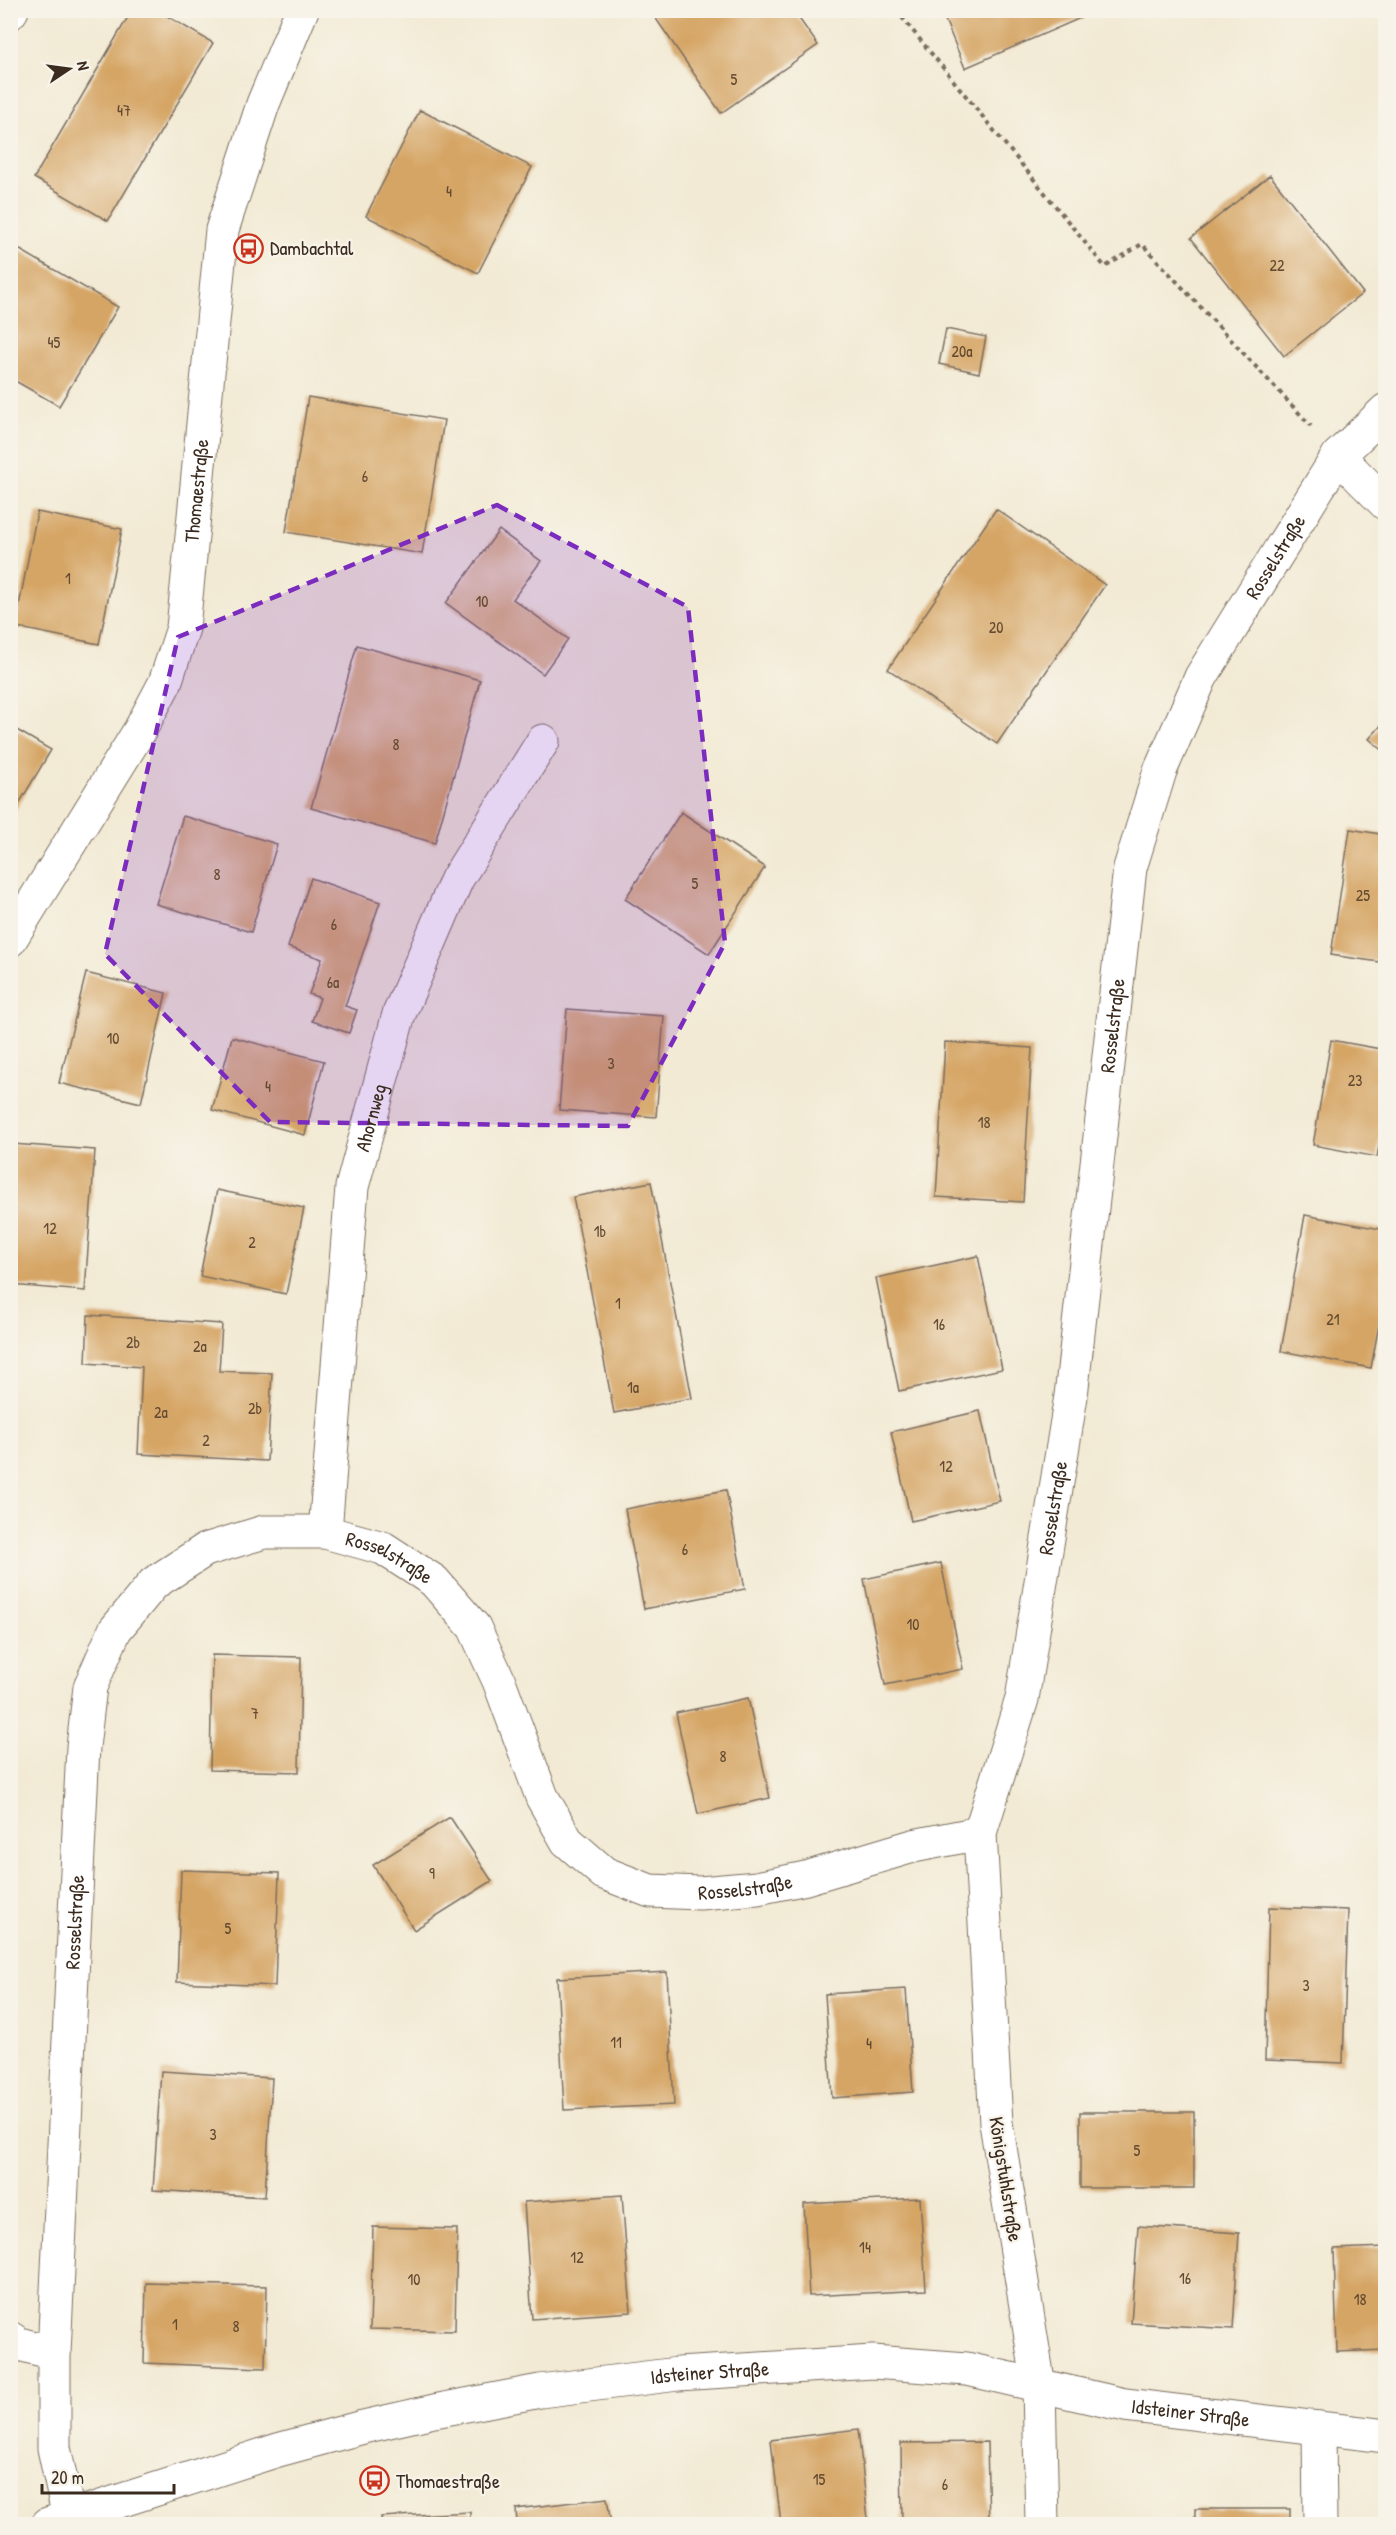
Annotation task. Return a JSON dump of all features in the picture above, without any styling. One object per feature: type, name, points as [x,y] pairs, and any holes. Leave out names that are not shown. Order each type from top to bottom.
[{"type":"street","name":"Thomaestraße","points":[[10,940],[140,730],[165,683],[183,628],[222,230],[263,104],[302,10]]},
{"type":"street","name":"Rosselstraße","points":[[58,2521],[54,2448],[54,2353],[83,1747],[90,1687],[115,1630],[154,1583],[205,1550],[264,1532],[325,1532],[383,1548],[434,1581],[474,1626],[499,1681],[542,1797],[567,1841],[604,1873],[650,1891],[700,1893],[758,1888],[806,1878],[913,1846],[980,1833],[1022,1699],[1071,1396],[1130,868],[1160,771],[1201,677],[1338,456],[1386,410]]},
{"type":"street","points":[[1338,456],[1386,504]]},
{"type":"street","name":"Ahornweg","points":[[325,1532],[352,1187],[399,1014],[457,879],[543,741]]},
{"type":"street","name":"Königstuhlstraße","points":[[980,1833],[996,2122],[1039,2386],[1042,2524]]},
{"type":"street","points":[[10,2338],[19,2344],[54,2353]]},
{"type":"street","name":"Idsteiner Straße","points":[[58,2521],[278,2450],[434,2411],[540,2391],[678,2374],[873,2362],[967,2369],[1125,2405],[1386,2436]]},
{"type":"street","points":[[1320,2428],[1320,2524]]},
{"type":"path","points":[[896,10],[1105,267],[1142,244],[1338,456]]},
{"type":"highlighted area","points":[[497,505],[688,607],[725,943],[628,1126],[270,1122],[105,954],[178,637]]},
{"type":"building","points":[[132,10],[157,10],[213,43],[108,221],[34,178]]},
{"type":"building","points":[[650,10],[793,10],[818,45],[721,113]]},
{"type":"building","points":[[941,10],[1099,10],[965,68]]},
{"type":"building","points":[[420,110],[532,167],[478,273],[366,216]]},
{"type":"building","points":[[1270,175],[1363,293],[1284,356],[1191,238]]},
{"type":"building","points":[[10,244],[118,307],[59,406],[10,378]]},
{"type":"building","points":[[946,329],[986,337],[979,373],[939,364]]},
{"type":"building","points":[[308,397],[444,420],[422,554],[286,532]]},
{"type":"building","points":[[996,509],[1105,585],[997,744],[888,669]]},
{"type":"building","points":[[37,512],[122,529],[99,644],[15,627]]},
{"type":"building","points":[[499,530],[541,561],[513,599],[568,639],[543,674],[446,603]]},
{"type":"building","points":[[357,645],[480,680],[435,843],[311,808]]},
{"type":"building","points":[[1386,720],[1386,753],[1369,739]]},
{"type":"building","points":[[10,726],[51,750],[10,819]]},
{"type":"building","points":[[681,812],[765,867],[709,954],[625,899]]},
{"type":"building","points":[[183,816],[277,844],[251,932],[156,904]]},
{"type":"building","points":[[1350,829],[1386,835],[1386,963],[1331,955]]},
{"type":"building","points":[[311,878],[380,902],[345,1006],[357,1010],[349,1033],[312,1021],[320,998],[309,994],[322,959],[288,947]]},
{"type":"building","points":[[86,973],[166,993],[141,1103],[59,1083]]},
{"type":"building","points":[[567,1009],[664,1016],[656,1117],[559,1110]]},
{"type":"building","points":[[232,1037],[324,1061],[305,1135],[212,1110]]},
{"type":"building","points":[[1331,1040],[1386,1050],[1386,1110],[1377,1157],[1313,1145]]},
{"type":"building","points":[[945,1042],[1032,1048],[1023,1202],[936,1197]]},
{"type":"building","points":[[12,1144],[95,1150],[85,1291],[10,1285]]},
{"type":"building","points":[[651,1182],[692,1398],[614,1413],[573,1197]]},
{"type":"building","points":[[217,1190],[304,1208],[286,1294],[200,1276]]},
{"type":"building","points":[[1305,1215],[1386,1230],[1386,1286],[1371,1368],[1281,1351]]},
{"type":"building","points":[[978,1256],[1002,1369],[899,1391],[876,1278]]},
{"type":"building","points":[[88,1315],[222,1324],[219,1371],[272,1373],[267,1461],[138,1454],[142,1367],[86,1363]]},
{"type":"building","points":[[980,1411],[1000,1501],[911,1521],[891,1432]]},
{"type":"building","points":[[726,1490],[745,1589],[644,1609],[625,1509]]},
{"type":"building","points":[[941,1563],[963,1669],[885,1685],[864,1579]]},
{"type":"building","points":[[212,1655],[301,1657],[299,1772],[210,1770]]},
{"type":"building","points":[[748,1698],[770,1798],[698,1814],[676,1713]]},
{"type":"building","points":[[450,1817],[492,1881],[414,1930],[373,1865]]},
{"type":"building","points":[[181,1870],[279,1873],[275,1986],[177,1982]]},
{"type":"building","points":[[1269,1907],[1348,1910],[1343,2063],[1265,2060]]},
{"type":"building","points":[[667,1972],[674,2105],[564,2110],[557,1978]]},
{"type":"building","points":[[906,1989],[913,2092],[832,2098],[825,1994]]},
{"type":"building","points":[[161,2071],[272,2078],[265,2197],[153,2190]]},
{"type":"building","points":[[1080,2112],[1194,2112],[1194,2188],[1080,2188]]},
{"type":"building","points":[[622,2195],[631,2312],[532,2319],[524,2202]]},
{"type":"building","points":[[920,2198],[926,2290],[809,2296],[804,2204]]},
{"type":"building","points":[[1138,2226],[1239,2233],[1233,2329],[1131,2323]]},
{"type":"building","points":[[373,2227],[457,2229],[455,2331],[370,2329]]},
{"type":"building","points":[[1386,2247],[1386,2350],[1337,2352],[1334,2249]]},
{"type":"building","points":[[146,2283],[267,2286],[265,2368],[144,2363]]},
{"type":"building","points":[[858,2429],[868,2519],[814,2524],[781,2524],[771,2440]]},
{"type":"building","points":[[987,2442],[989,2524],[902,2524],[901,2443]]},
{"type":"building","points":[[607,2498],[611,2524],[517,2524],[516,2509]]},
{"type":"building","points":[[1195,2509],[1290,2509],[1290,2524],[1195,2524]]},
{"type":"building","points":[[470,2512],[470,2524],[381,2524],[381,2517]]},
{"type":"place","name":"Dambachtal","points":[[249,248]]},
{"type":"place","name":"Thomaestraße","points":[[375,2481]]}]
